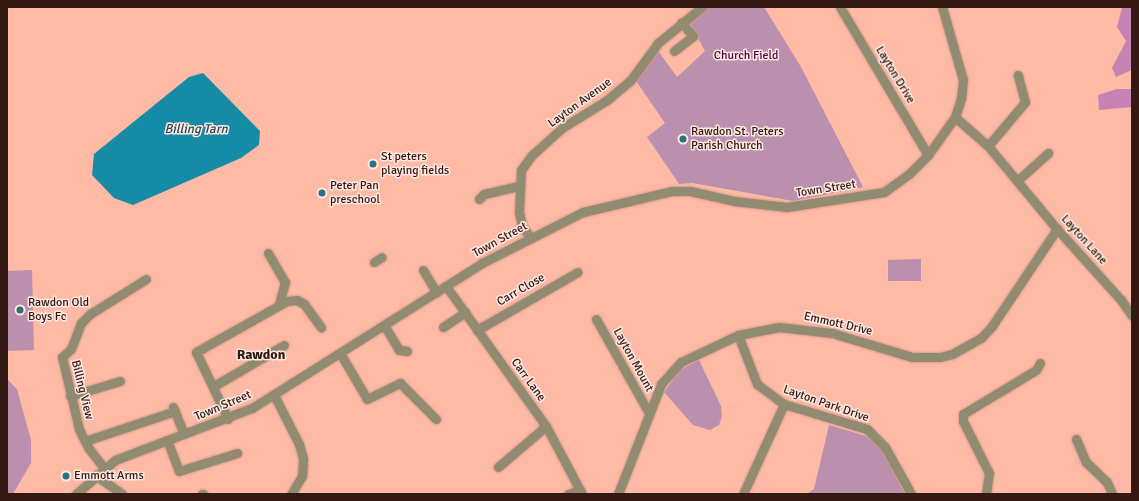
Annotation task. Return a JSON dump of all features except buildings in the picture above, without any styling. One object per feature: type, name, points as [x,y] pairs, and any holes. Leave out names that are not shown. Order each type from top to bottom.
[{"type":"street","name":"Layton Avenue","points":[[530,237],[522,226],[519,212],[521,170],[532,155],[562,128],[607,100],[630,81],[658,43],[681,22],[702,7]]},
{"type":"street","name":"Layton Drive","points":[[840,7],[928,155]]},
{"type":"street","name":"Town Street","points":[[76,494],[104,468],[140,449],[228,419],[274,395],[446,286],[530,237],[583,212],[672,191],[690,191],[734,201],[787,207],[884,192],[909,174],[928,155],[955,117],[962,94],[962,80],[942,7]]},
{"type":"street","points":[[674,51],[692,36],[681,22]]},
{"type":"street","points":[[988,146],[1025,102],[1018,74]]},
{"type":"street","name":"Layton Lane","points":[[955,117],[988,146],[1057,229],[1122,300],[1132,316]]},
{"type":"street","points":[[1017,181],[1048,153]]},
{"type":"street","points":[[479,199],[484,194],[520,186]]},
{"type":"street","name":"Emmott Drive","points":[[618,494],[660,384],[674,367],[738,335],[759,329],[796,327],[832,333],[912,357],[940,357],[952,354],[981,338],[992,326],[1057,229]]},
{"type":"street","points":[[268,253],[285,282],[279,304]]},
{"type":"street","points":[[423,270],[436,292]]},
{"type":"street","name":"Carr Close","points":[[477,330],[578,272]]},
{"type":"street","name":"Billing View","points":[[104,468],[85,441],[70,396],[62,357],[71,349],[81,323],[90,314],[146,279]]},
{"type":"street","name":"Carr Lane","points":[[446,286],[546,426],[581,492]]},
{"type":"street","points":[[228,419],[214,386],[196,352],[279,304],[293,300],[301,301],[321,327]]},
{"type":"street","points":[[443,327],[464,312]]},
{"type":"street","name":"Layton Mount","points":[[596,320],[649,413]]},
{"type":"street","points":[[384,325],[399,350],[407,351]]},
{"type":"street","name":"Layton Park Drive","points":[[738,335],[757,384],[784,404],[867,429],[885,448],[911,494]]},
{"type":"street","points":[[214,386],[284,345]]},
{"type":"street","points":[[340,353],[367,399],[400,382],[436,419]]},
{"type":"street","points":[[986,494],[989,473],[963,421],[963,414],[1036,370],[1040,363]]},
{"type":"street","points":[[70,396],[120,381]]},
{"type":"street","points":[[274,395],[299,444],[303,459],[302,476],[291,494]]},
{"type":"street","points":[[743,494],[784,404]]},
{"type":"street","points":[[85,441],[174,409],[184,434]]},
{"type":"street","points":[[498,467],[546,426]]},
{"type":"street","points":[[1076,439],[1086,462],[1107,482],[1112,494]]},
{"type":"street","points":[[167,440],[179,471],[237,453]]},
{"type":"street","points":[[95,475],[122,494]]},
{"type":"street","points":[[568,494],[581,492]]},
{"type":"green space","name":"Church Field","points":[[702,7],[764,7],[801,67],[863,187],[793,201],[692,183],[679,184],[647,137],[665,123],[634,78],[659,52],[677,77],[705,51],[686,17]]},
{"type":"green space","points":[[921,259],[921,281],[888,281],[888,260]]},
{"type":"green space","name":"Rawdon Old Boys Fc","points":[[32,270],[34,350],[7,351],[7,271]]},
{"type":"green space","points":[[699,360],[721,406],[722,416],[719,425],[710,430],[693,425],[664,392],[680,370]]},
{"type":"green space","points":[[7,379],[17,389],[31,440],[31,463],[13,494],[7,494]]},
{"type":"green space","points":[[829,425],[869,437],[880,446],[905,494],[807,494],[814,489]]},
{"type":"shaded area","points":[[1122,7],[1132,7],[1132,70],[1116,77],[1112,68],[1126,41],[1117,27]]},
{"type":"shaded area","points":[[1117,89],[1132,89],[1132,107],[1099,110],[1098,95]]},
{"type":"water","name":"Billing Tarn","points":[[203,73],[260,131],[259,145],[241,158],[133,205],[114,198],[92,175],[94,154],[189,77]]},
{"type":"place","name":"Rawdon St. Peters Parish Church","points":[[683,139]]},
{"type":"place","name":"St peters playing fields","points":[[373,164]]},
{"type":"place","name":"Peter Pan preschool","points":[[322,193]]},
{"type":"place","name":"Rawdon Old Boys Fc","points":[[20,310]]},
{"type":"place","name":"Emmott Arms","points":[[66,476]]},
{"type":"district","name":"Rawdon","points":[[261,355]]}]
